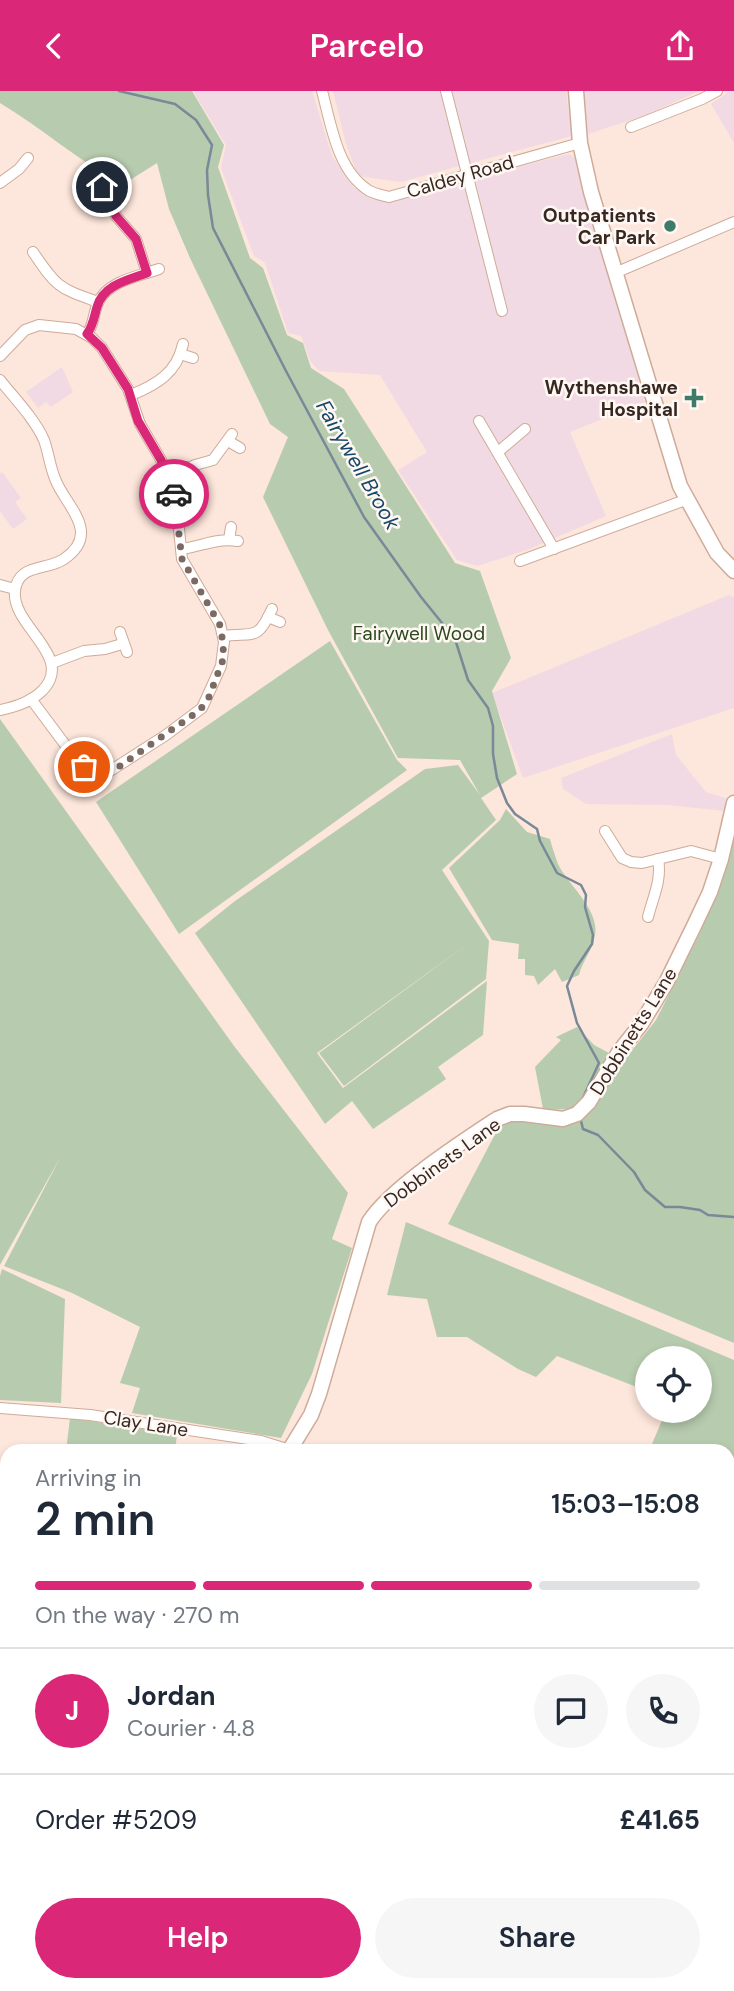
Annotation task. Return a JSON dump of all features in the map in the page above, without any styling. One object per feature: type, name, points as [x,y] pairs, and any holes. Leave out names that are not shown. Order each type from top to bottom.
[{"type":"street","name":"Caldey Road","points":[[322,91],[340,152],[356,180],[370,192],[389,197],[580,143]]},
{"type":"street","points":[[446,91],[502,311]]},
{"type":"street","points":[[576,91],[580,143],[615,273],[680,486],[717,552],[734,571]]},
{"type":"street","points":[[631,127],[717,91]]},
{"type":"street","points":[[2,177],[19,169],[28,158]]},
{"type":"street","points":[[102,187],[112,195],[116,216],[136,239],[147,273]]},
{"type":"street","points":[[615,273],[734,222]]},
{"type":"street","points":[[33,253],[39,270],[65,291],[98,302]]},
{"type":"street","points":[[87,334],[92,327],[98,302],[104,294],[116,285],[159,269]]},
{"type":"street","points":[[0,356],[22,333],[34,326],[72,328],[87,334],[102,348],[131,395],[138,421],[161,460],[176,502],[185,566],[216,617],[223,636],[221,666],[202,708],[110,771],[94,771],[78,762],[31,699]]},
{"type":"street","points":[[131,395],[161,381],[170,371],[181,349],[193,358]]},
{"type":"street","points":[[0,380],[38,430],[46,447],[55,481],[76,513],[80,526],[77,543],[70,554],[55,564],[29,570],[19,579],[15,589],[18,608],[52,663],[52,673],[49,682],[31,699],[0,710]]},
{"type":"street","points":[[480,421],[554,549]]},
{"type":"street","points":[[498,452],[525,429]]},
{"type":"street","points":[[167,477],[213,460],[230,437],[240,448]]},
{"type":"street","points":[[520,561],[688,499]]},
{"type":"street","points":[[181,549],[216,540],[233,541],[230,527]]},
{"type":"street","points":[[0,585],[15,589]]},
{"type":"street","points":[[223,636],[257,633],[262,630],[270,613],[280,622]]},
{"type":"street","points":[[52,663],[84,651],[124,648],[120,632]]},
{"type":"street","name":"Dobbinetts Lane","points":[[589,1102],[666,983],[710,892],[734,803]]},
{"type":"street","points":[[605,831],[622,858],[642,863],[691,851],[721,859]]},
{"type":"street","points":[[648,917],[661,873],[658,859]]},
{"type":"street","name":"Dobbinets Lane","points":[[293,1444],[311,1415],[320,1394],[369,1222],[375,1212],[406,1185],[497,1119],[510,1114],[524,1114],[563,1119],[577,1114],[589,1102]]},
{"type":"street","name":"Clay Lane","points":[[0,1408],[90,1415],[270,1444]]},
{"type":"shaded area","points":[[193,91],[312,91],[332,156],[354,188],[380,200],[569,154],[577,160],[645,402],[570,432],[606,516],[527,550],[477,566],[457,560],[398,470],[427,452],[380,375],[319,371],[311,362],[301,336],[288,333],[265,263],[254,256],[221,168],[226,145]]},
{"type":"shaded area","points":[[333,91],[566,91],[572,136],[400,182],[358,176],[346,144]]},
{"type":"shaded area","points":[[584,91],[699,91],[646,115],[588,134]]},
{"type":"shaded area","points":[[734,91],[734,143],[711,104]]},
{"type":"shaded area","points":[[62,367],[73,392],[51,407],[46,402],[38,408],[26,392]]},
{"type":"shaded area","points":[[2,472],[21,498],[15,502],[27,519],[13,529],[0,511]]},
{"type":"shaded area","points":[[729,595],[734,597],[734,708],[523,778],[492,693]]},
{"type":"shaded area","points":[[672,734],[676,755],[706,792],[729,799],[725,811],[668,805],[586,804],[563,789],[561,778]]},
{"type":"green space","name":"Fairywell Wood","points":[[0,91],[192,91],[224,145],[218,167],[250,258],[263,268],[287,335],[303,343],[311,368],[344,389],[455,563],[480,571],[511,658],[492,691],[517,774],[481,798],[496,820],[442,870],[489,941],[486,979],[344,1086],[319,1053],[469,943],[317,1053],[343,1088],[487,981],[483,1035],[438,1067],[446,1079],[373,1129],[352,1101],[325,1124],[195,933],[235,901],[425,769],[458,765],[480,795],[460,760],[398,758],[328,630],[263,497],[288,437],[270,424],[190,258],[169,209],[157,163],[122,185],[0,103]]},
{"type":"green space","points":[[330,641],[397,760],[407,770],[179,934],[96,802]]},
{"type":"green space","points":[[0,719],[234,1046],[348,1193],[332,1239],[352,1248],[312,1374],[281,1438],[132,1413],[140,1388],[120,1383],[140,1327],[72,1293],[4,1266],[61,1156],[0,1265]]},
{"type":"green space","points":[[506,809],[527,832],[550,839],[558,864],[593,916],[594,940],[579,975],[562,982],[555,969],[538,985],[534,976],[525,975],[525,959],[518,959],[519,944],[492,940],[449,868],[500,820]]},
{"type":"green space","points":[[734,839],[734,1343],[448,1224],[502,1121],[557,1124],[590,1112],[611,1077],[656,1020],[701,931]]},
{"type":"green space","points":[[577,1027],[594,1045],[609,1053],[582,1102],[569,1109],[543,1109],[535,1067],[561,1040],[556,1037]]},
{"type":"green space","points":[[406,1222],[701,1346],[635,1346],[635,1386],[557,1356],[536,1377],[518,1369],[467,1337],[437,1337],[427,1299],[387,1295]]},
{"type":"green space","points":[[2,1269],[65,1299],[61,1403],[0,1400]]},
{"type":"green space","points":[[712,1351],[734,1360],[734,1444],[652,1444],[661,1423],[712,1423]]},
{"type":"green space","points":[[70,1418],[177,1434],[176,1444],[67,1444]]},
{"type":"waterway","name":"Fairywell Brook","points":[[119,91],[175,104],[196,120],[212,145],[207,170],[213,228],[364,517],[421,597],[455,639],[468,680],[488,708],[493,726],[493,754],[497,778],[507,803],[515,814],[537,829],[540,841],[557,873],[581,885],[586,895],[585,907],[593,935],[592,944],[567,986],[577,1023],[599,1063],[582,1100]]},
{"type":"waterway","name":"Fairywell Brook","points":[[580,1117],[583,1129],[598,1135],[634,1172],[645,1190],[665,1207],[680,1207],[700,1210],[708,1215],[734,1217]]},
{"type":"way so far","points":[[84,767],[103,772],[117,768],[202,708],[224,657],[222,630],[182,559],[174,494]]},
{"type":"place","name":"Outpatients Car Park","points":[[670,226]]},
{"type":"place","name":"Wythenshawe Hospital","points":[[694,398]]},
{"type":"route","points":[[102,187],[116,216],[136,239],[147,273],[116,285],[104,294],[98,302],[92,327],[87,334],[102,348],[128,389],[138,421],[161,460],[174,494]]}]
